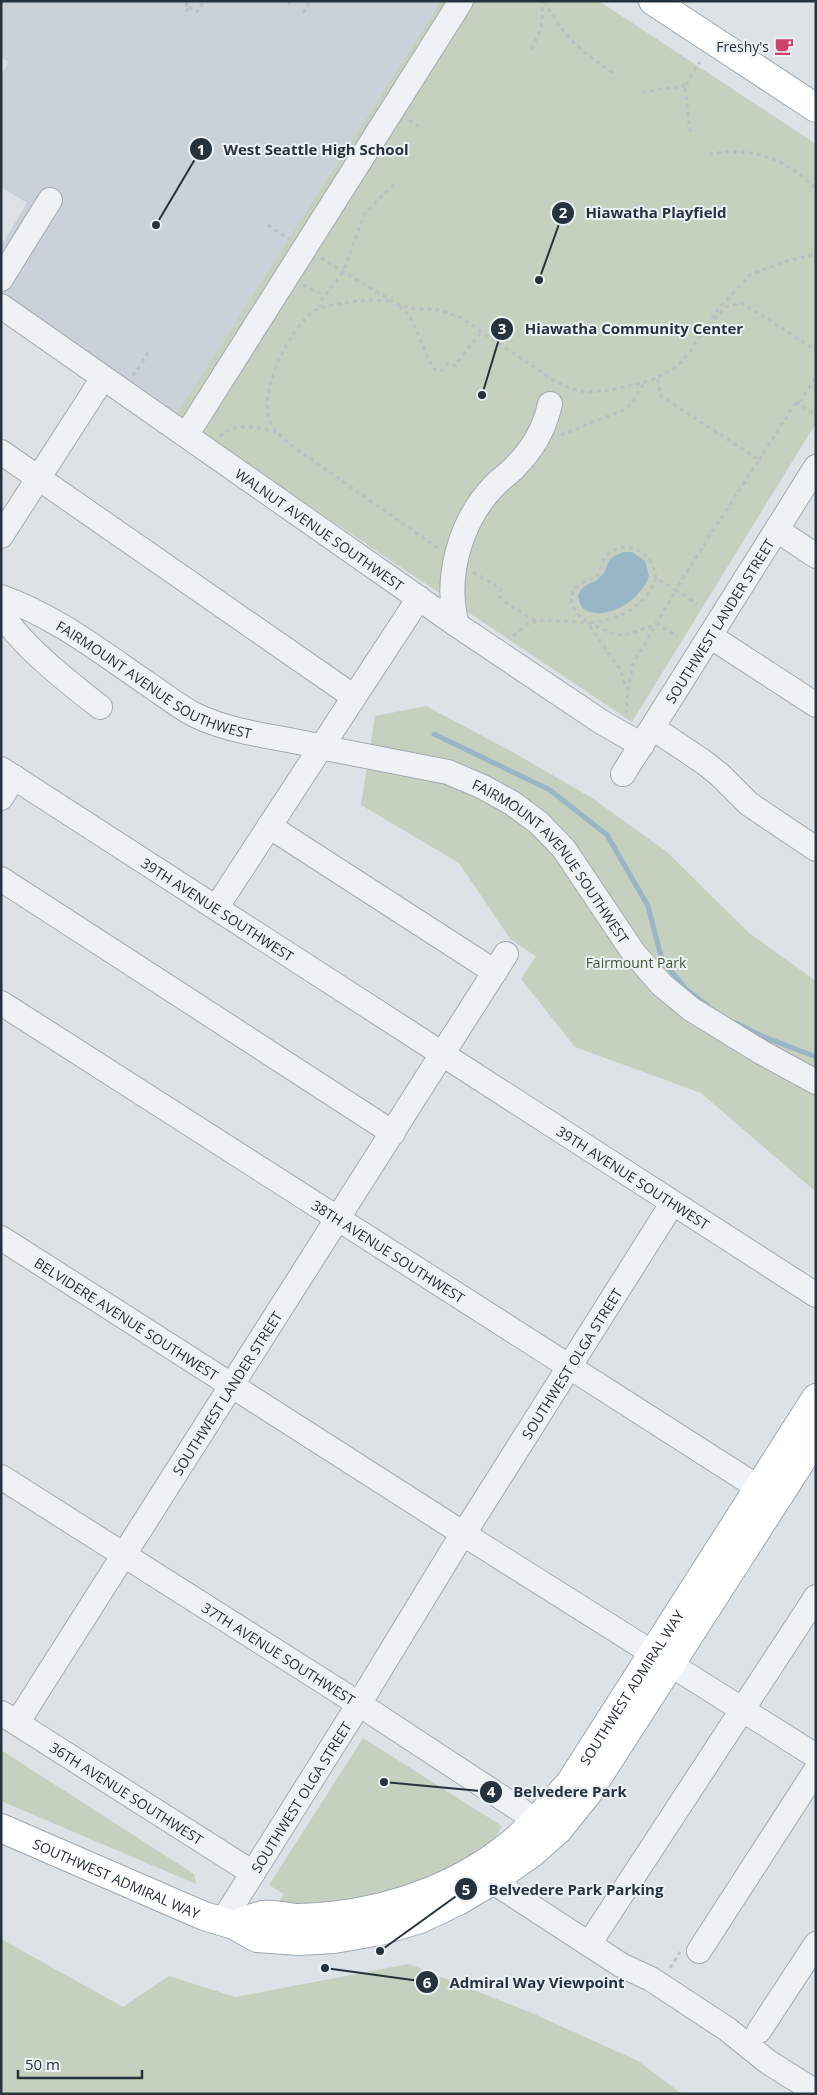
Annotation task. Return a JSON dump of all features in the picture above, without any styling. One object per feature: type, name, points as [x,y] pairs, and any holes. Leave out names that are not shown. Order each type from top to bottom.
[{"type":"main road","points":[[653,1],[816,108]]},
{"type":"main road","name":"SOUTHWEST ADMIRAL WAY","points":[[228,1923],[264,1915],[300,1918],[333,1916],[372,1910],[411,1899],[448,1884],[478,1867],[517,1839],[540,1831],[558,1830],[587,1794],[662,1658],[768,1494],[816,1398]]},
{"type":"main road","name":"SOUTHWEST ADMIRAL WAY","points":[[768,1494],[816,1438]]},
{"type":"main road","name":"SOUTHWEST ADMIRAL WAY","points":[[1,1828],[204,1916],[228,1923],[257,1938],[299,1941],[334,1939],[380,1931],[420,1919],[458,1901],[492,1881],[532,1853],[540,1831]]},
{"type":"street","points":[[187,434],[461,1]]},
{"type":"street","points":[[1,279],[50,200]]},
{"type":"street","name":"WALNUT AVENUE SOUTHWEST","points":[[1,306],[187,434],[457,625],[603,723],[647,736],[705,763],[749,804],[816,849]]},
{"type":"street","points":[[1,536],[103,378]]},
{"type":"street","points":[[457,625],[452,609],[455,561],[468,525],[480,503],[493,486],[528,452],[537,440],[546,422],[550,404]]},
{"type":"street","points":[[1,452],[354,697]]},
{"type":"street","name":"SOUTHWEST LANDER STREET","points":[[623,774],[816,467]]},
{"type":"street","points":[[776,530],[816,556]]},
{"type":"street","name":"FAIRMOUNT AVENUE SOUTHWEST","points":[[1,597],[18,603],[78,636],[195,715],[238,730],[448,772],[483,787],[512,803],[539,823],[564,849],[633,952],[662,986],[691,1009],[761,1052],[816,1082]]},
{"type":"street","points":[[216,908],[419,598]]},
{"type":"street","points":[[1,611],[5,619],[36,653],[100,707]]},
{"type":"street","points":[[710,636],[816,705]]},
{"type":"street","points":[[1,798],[8,773]]},
{"type":"street","name":"39TH AVENUE SOUTHWEST","points":[[8,773],[816,1296]]},
{"type":"street","name":"SOUTHWEST LANDER STREET","points":[[9,1718],[123,1556],[500,963],[269,826]]},
{"type":"street","points":[[1,879],[392,1133]]},
{"type":"street","name":"38TH AVENUE SOUTHWEST","points":[[1,1003],[768,1494]]},
{"type":"street","name":"SOUTHWEST OLGA STREET","points":[[228,1923],[253,1873],[463,1533],[672,1204]]},
{"type":"street","name":"BELVIDERE AVENUE SOUTHWEST","points":[[1,1238],[816,1756]]},
{"type":"street","name":"37TH AVENUE SOUTHWEST","points":[[1,1477],[359,1704],[522,1810],[540,1831]]},
{"type":"street","points":[[589,1944],[816,1597]]},
{"type":"street","name":"36TH AVENUE SOUTHWEST","points":[[9,1718],[253,1873]]},
{"type":"street","points":[[698,1950],[816,1770]]},
{"type":"street","points":[[492,1881],[621,1965],[651,1979],[727,2029],[768,2062],[816,2092]]},
{"type":"street","points":[[759,2031],[816,1944]]},
{"type":"path","points":[[189,1],[186,5],[197,12],[204,1]]},
{"type":"path","points":[[303,13],[310,1]]},
{"type":"path","points":[[531,49],[542,24],[543,1]]},
{"type":"path","points":[[543,1],[570,40],[581,51],[613,73]]},
{"type":"path","points":[[186,12],[189,7]]},
{"type":"path","points":[[690,132],[685,86],[700,62]]},
{"type":"path","points":[[642,92],[685,86]]},
{"type":"path","points":[[404,117],[422,129]]},
{"type":"path","points":[[709,154],[728,151],[758,153],[777,160],[816,189]]},
{"type":"path","points":[[323,307],[320,305],[320,302],[342,272],[366,213],[395,183]]},
{"type":"path","points":[[268,225],[296,243]]},
{"type":"path","points":[[677,636],[658,624],[625,635],[613,634],[588,623],[579,617],[574,610],[573,594],[578,586],[597,576],[605,558],[611,552],[625,547],[640,551],[649,558],[656,578],[652,589],[644,600],[614,618],[588,623],[536,620],[501,598],[499,592],[501,589],[455,561],[301,453],[278,433],[270,422],[267,411],[269,387],[273,375],[284,352],[312,312],[323,307],[376,300],[409,308],[450,312],[482,331],[556,382],[572,388],[586,392],[612,390],[644,383],[680,363],[690,352],[719,308],[750,275],[783,262],[816,254]]},
{"type":"path","points":[[316,256],[395,304],[413,320],[431,367],[438,371],[442,370],[448,363],[454,366],[482,331]]},
{"type":"path","points":[[310,289],[324,295]]},
{"type":"path","points":[[708,325],[726,307],[742,303],[816,350]]},
{"type":"path","points":[[130,381],[150,350]]},
{"type":"path","points":[[657,377],[660,396],[759,460]]},
{"type":"path","points":[[626,714],[633,664],[676,590],[796,402],[801,400],[816,377]]},
{"type":"path","points":[[557,437],[621,411],[632,404],[644,383]]},
{"type":"path","points":[[796,402],[816,415]]},
{"type":"path","points":[[217,442],[222,434],[233,428],[258,428],[278,433]]},
{"type":"path","points":[[656,578],[697,604]]},
{"type":"path","points":[[513,636],[536,620]]},
{"type":"path","points":[[588,623],[620,669],[628,691]]},
{"type":"shaded area","points":[[1,1],[441,1],[175,416],[16,306],[1,288],[1,246],[27,203],[1,187],[1,75],[9,62],[1,57]]},
{"type":"green space","points":[[441,1],[599,1],[816,144],[816,423],[632,722],[175,416]]},
{"type":"green space","name":"Fairmount Park","points":[[426,706],[516,754],[592,798],[667,852],[749,933],[816,981],[816,1192],[701,1093],[575,1047],[521,979],[536,956],[511,940],[459,863],[361,805],[375,716]]},
{"type":"green space","points":[[363,1738],[502,1826],[494,1840],[466,1859],[407,1889],[342,1905],[277,1906],[284,1894],[269,1885]]},
{"type":"green space","points":[[1,1750],[194,1874],[196,1884],[1,1801]]},
{"type":"green space","points":[[1,1939],[123,2007],[169,1976],[235,1997],[409,1964],[534,2014],[638,2061],[682,2094],[1,2094]]},
{"type":"water","points":[[632,552],[645,561],[649,576],[639,593],[631,601],[611,611],[591,612],[582,608],[578,597],[581,589],[597,580],[610,560],[617,554]]},
{"type":"waterway","points":[[434,734],[550,790],[607,835],[648,906],[662,960],[687,990],[708,1006]]},
{"type":"waterway","points":[[736,1023],[762,1036],[816,1057]]},
{"type":"place","name":"Freshy's","points":[[784,46]]},
{"type":"place","name":"West Seattle High School","points":[[156,225]]},
{"type":"place","name":"Hiawatha Playfield","points":[[539,280]]},
{"type":"place","name":"Hiawatha Community Center","points":[[482,395]]},
{"type":"place","name":"Belvedere Park","points":[[384,1782]]},
{"type":"place","name":"Belvedere Park Parking","points":[[380,1951]]},
{"type":"place","name":"Admiral Way Viewpoint","points":[[325,1968]]}]
